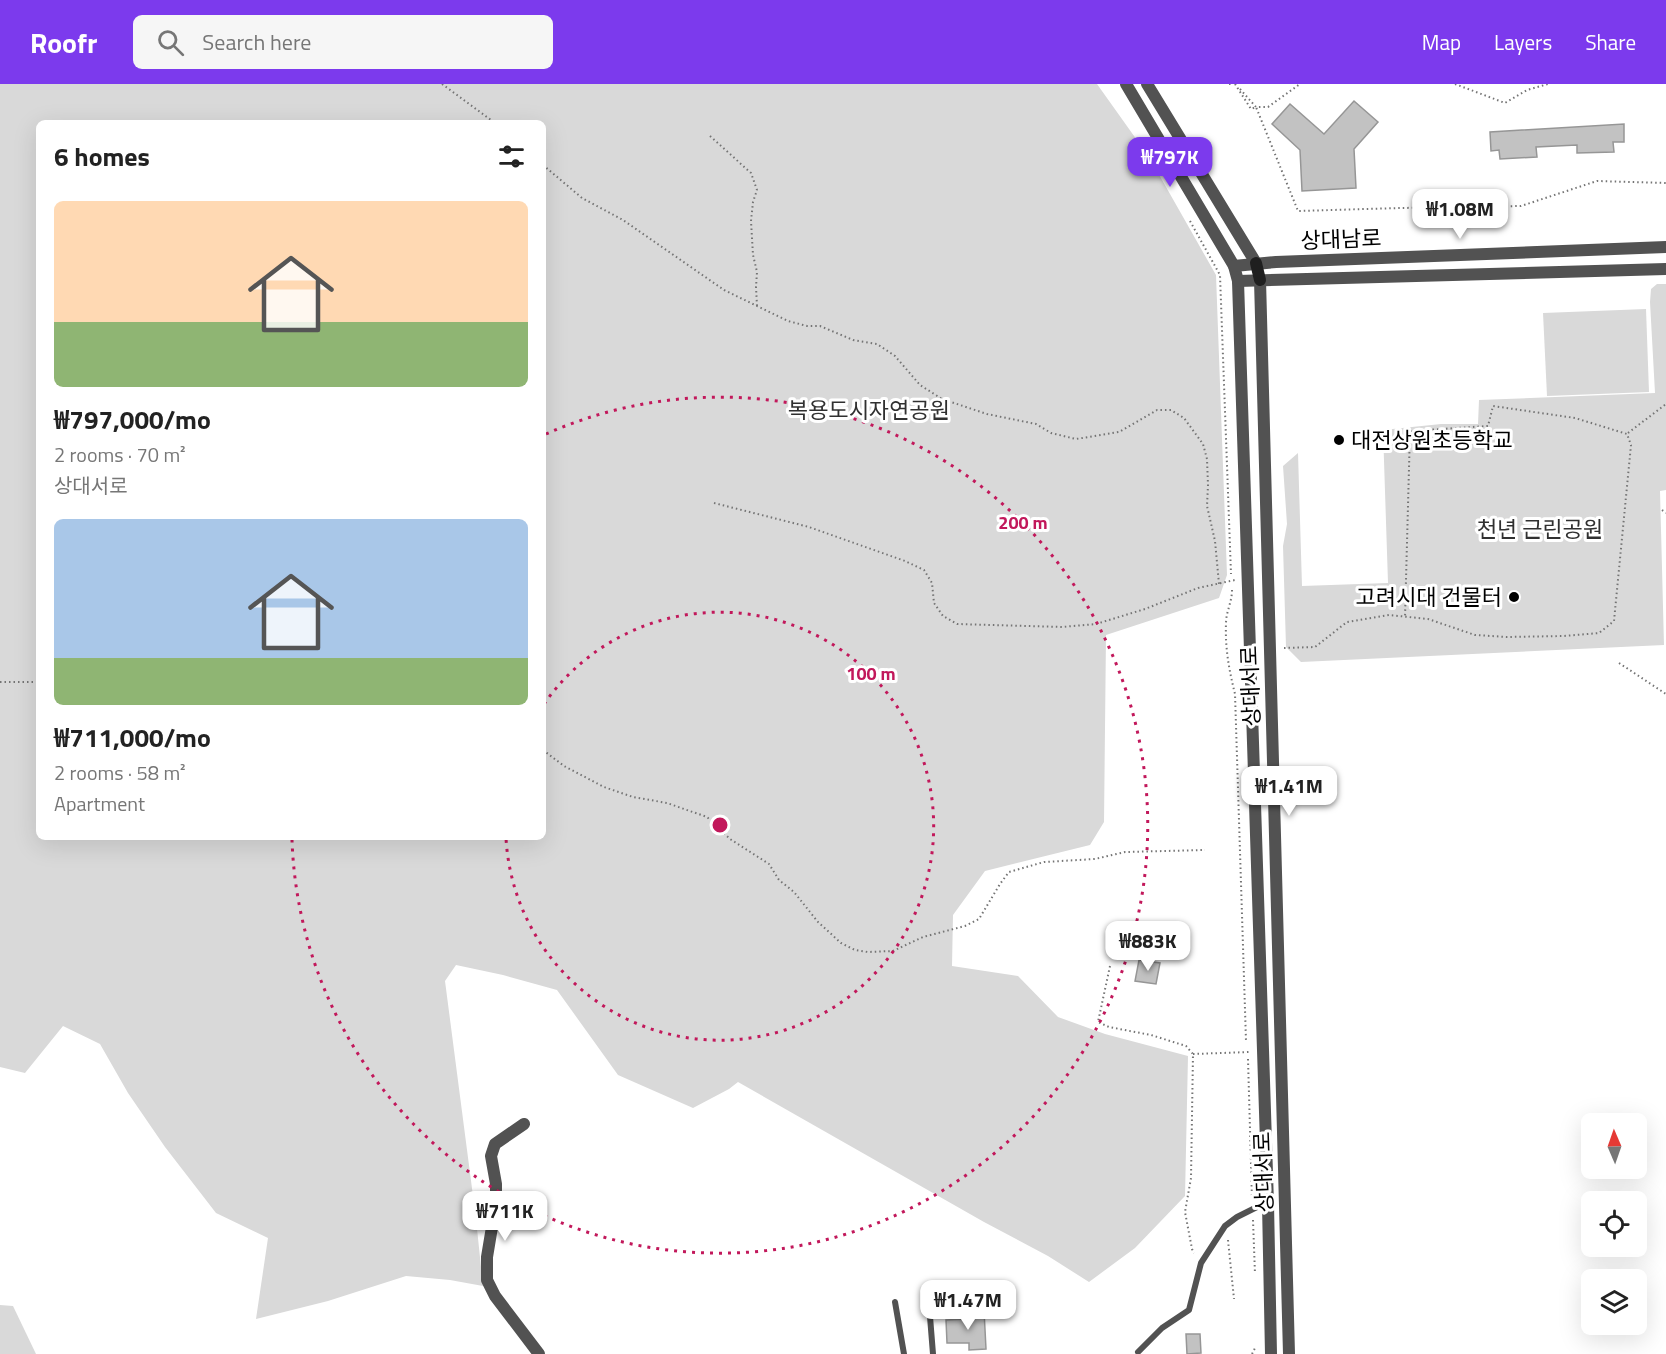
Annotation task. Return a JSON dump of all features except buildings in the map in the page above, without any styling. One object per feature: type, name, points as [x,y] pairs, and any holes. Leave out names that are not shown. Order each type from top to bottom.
[{"type":"main road","name":"상대서로","points":[[1256,263],[1260,280]]},
{"type":"street","name":"상대서로","points":[[1126,84],[1234,266],[1238,281],[1271,1354]]},
{"type":"street","name":"상대서로","points":[[1147,84],[1256,263]]},
{"type":"street","name":"상대남로","points":[[1234,266],[1256,263],[1666,247]]},
{"type":"street","name":"상대남로","points":[[1238,281],[1666,269]]},
{"type":"street","name":"상대서로","points":[[1260,280],[1289,1354]]},
{"type":"street","points":[[524,1124],[495,1144],[492,1156],[496,1203],[487,1257],[487,1280],[495,1296],[539,1354]]},
{"type":"lane","points":[[1138,1352],[1162,1328],[1189,1310],[1200,1263],[1225,1226],[1237,1216],[1268,1204]]},
{"type":"lane","points":[[895,1302],[904,1354]]},
{"type":"lane","points":[[929,1304],[933,1354]]},
{"type":"path","points":[[442,84],[491,120]]},
{"type":"path","points":[[1233,84],[1251,109],[1268,107],[1300,84]]},
{"type":"path","points":[[1455,84],[1505,103],[1527,90],[1548,84]]},
{"type":"path","points":[[1256,107],[1298,211],[1521,206],[1597,181],[1666,183]]},
{"type":"path","points":[[710,136],[751,173],[757,190],[751,221],[753,255],[757,272],[757,306]]},
{"type":"path","points":[[546,168],[582,198],[623,220],[724,290],[788,321],[807,326],[820,326],[853,340],[878,344],[895,356],[920,386],[942,399],[987,414],[1036,424],[1051,433],[1077,439],[1119,432],[1156,410],[1170,410],[1184,418],[1203,444],[1208,476],[1207,506],[1215,541],[1219,584]]},
{"type":"path","points":[[1189,218],[1220,275],[1231,574]]},
{"type":"path","points":[[1627,434],[1666,404]]},
{"type":"path","points":[[1405,616],[1410,431],[1488,426],[1493,406],[1575,418],[1627,434]]},
{"type":"path","points":[[1275,648],[1315,647],[1347,622],[1389,615],[1428,619],[1475,634],[1507,637],[1599,633],[1614,621],[1631,445],[1627,434]]},
{"type":"path","points":[[714,503],[809,527],[924,570],[932,583],[934,603],[943,616],[957,624],[1062,627],[1096,624],[1145,609],[1198,588],[1247,575]]},
{"type":"path","points":[[1662,510],[1666,513]]},
{"type":"path","points":[[1232,590],[1226,620],[1227,665],[1235,694],[1246,1041]]},
{"type":"path","points":[[1619,663],[1666,694]]},
{"type":"path","points":[[0,682],[36,682]]},
{"type":"path","points":[[546,752],[564,766],[604,787],[633,797],[667,803],[707,817],[730,838],[769,864],[779,880],[794,892],[818,922],[841,943],[855,950],[868,952],[893,951],[923,936],[965,926],[979,919],[1009,872],[1044,862],[1095,859],[1125,852],[1205,850]]},
{"type":"path","points":[[1110,966],[1098,1022],[1109,1027],[1151,1035],[1186,1046],[1193,1054],[1191,1178],[1185,1212],[1192,1249],[1200,1263]]},
{"type":"path","points":[[1193,1054],[1263,1052]]},
{"type":"path","points":[[1248,1059],[1252,1199]]},
{"type":"path","points":[[1253,1214],[1255,1273]]},
{"type":"path","points":[[1225,1226],[1234,1299]]},
{"type":"path","points":[[1252,1354],[1257,1344]]},
{"type":"green space","name":"복용도시자연공원","points":[[0,84],[1097,84],[1149,157],[1216,275],[1227,575],[1219,598],[1106,635],[1104,822],[1090,845],[985,871],[953,915],[952,966],[1018,976],[1058,1017],[1105,1034],[1188,1056],[1185,1196],[1135,1248],[1089,1282],[1048,1256],[738,1082],[693,1108],[618,1075],[557,990],[456,965],[445,981],[483,1286],[406,1276],[328,1301],[256,1319],[268,1238],[216,1213],[165,1147],[128,1093],[100,1044],[63,1026],[25,1073],[0,1067]]},
{"type":"green space","name":"천년 근린공원","points":[[1657,284],[1666,284],[1666,490],[1660,491],[1664,645],[1301,662],[1286,647],[1283,546],[1287,524],[1283,466],[1298,453],[1302,586],[1388,583],[1383,430],[1441,424],[1478,424],[1479,400],[1655,393],[1650,302],[1651,289]]},
{"type":"green space","points":[[1646,309],[1649,392],[1547,396],[1543,313]]},
{"type":"green space","points":[[0,1305],[13,1306],[36,1354],[0,1354]]},
{"type":"place","name":"대전상원초등학교","points":[[1339,440]]},
{"type":"place","name":"고려시대 건물터","points":[[1514,597]]}]
